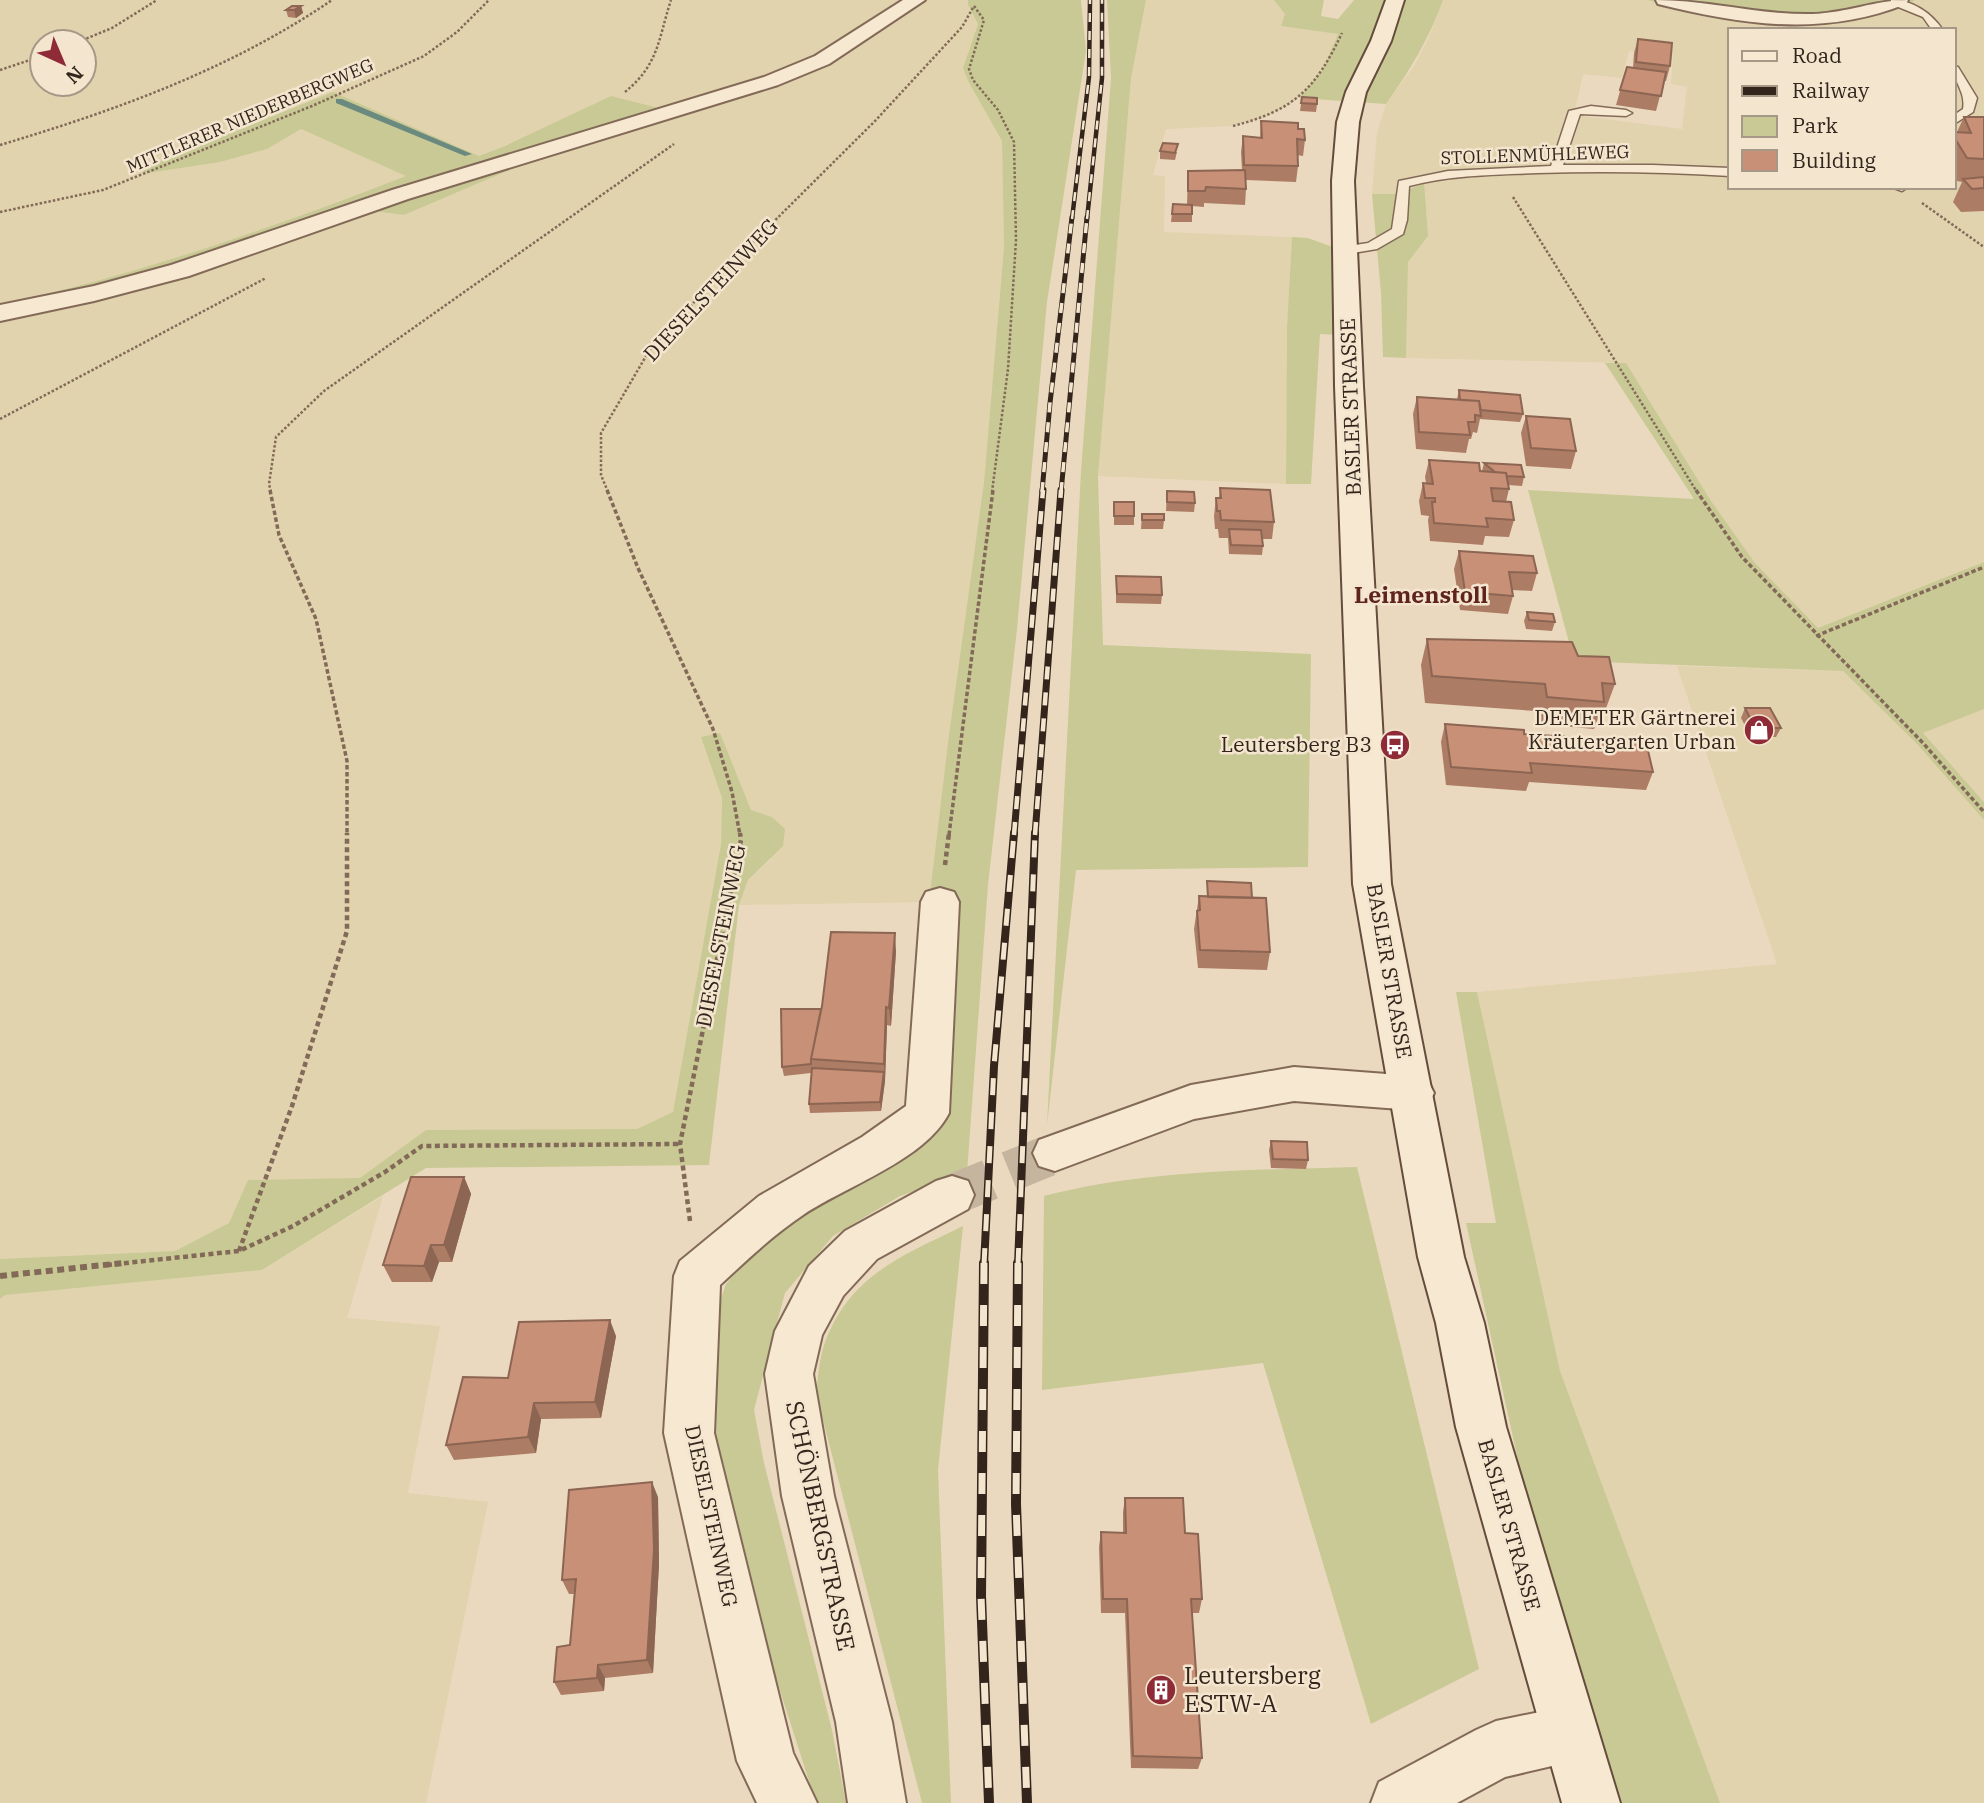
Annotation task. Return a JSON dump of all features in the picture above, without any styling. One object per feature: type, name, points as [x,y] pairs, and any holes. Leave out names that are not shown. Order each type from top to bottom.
[{"type":"street","points":[[0,313],[81,298],[153,279],[268,242],[389,198],[464,179],[498,165],[771,81],[822,60],[915,0]]},
{"type":"street","name":"BASLER STRASSE","points":[[1395,0],[1381,41],[1356,92],[1348,122],[1343,181],[1349,386],[1372,884],[1413,1093],[1441,1257],[1460,1323],[1481,1427],[1591,1803]]},
{"type":"street","points":[[1665,0],[1760,16],[1817,18],[1874,10],[1897,1]]},
{"type":"street","points":[[697,1276],[740,1236],[789,1200],[882,1149],[908,1132],[927,1113],[932,1070],[940,902]]},
{"type":"street","points":[[1055,1153],[1191,1102],[1281,1086],[1294,1084],[1413,1093]]},
{"type":"street","name":"SCHÖNBERGSTRASSE","points":[[877,1803],[864,1722],[808,1496],[794,1422],[789,1374],[799,1331],[826,1281],[861,1245],[952,1195]]},
{"type":"street","name":"DIESELSTEINWEG","points":[[697,1276],[689,1433],[766,1761],[788,1803]]},
{"type":"street","points":[[1400,1803],[1496,1750],[1569,1734]]},
{"type":"lane","points":[[1897,1],[1927,15],[1937,28]]},
{"type":"lane","points":[[1956,72],[1971,98],[1969,110],[1956,120]]},
{"type":"lane","points":[[1971,98],[1984,101]]},
{"type":"lane","points":[[1556,169],[1575,111],[1591,109],[1626,113]]},
{"type":"lane","name":"STOLLENMÜHLEWEG","points":[[1347,250],[1372,246],[1398,231],[1402,222],[1399,194],[1403,184],[1425,177],[1556,169],[1691,169],[1728,172]]},
{"type":"path","points":[[98,34],[157,0]]},
{"type":"path","points":[[0,145],[142,96],[215,65],[260,44],[332,0]]},
{"type":"path","name":"MITTLERER NIEDERBERGWEG","points":[[0,212],[103,190],[312,106],[424,56],[457,32],[489,0]]},
{"type":"path","points":[[617,97],[645,77],[658,55],[663,22],[671,0]]},
{"type":"path","name":"DIESELSTEINWEG","points":[[940,902],[1008,369],[1016,240],[1014,142],[998,110],[973,80],[969,69],[984,20],[974,3]]},
{"type":"path","name":"DIESELSTEINWEG","points":[[697,1276],[680,1144],[741,840],[732,792],[713,729],[638,568],[601,475],[601,433],[649,351],[710,285],[875,121],[961,27],[974,3]]},
{"type":"path","points":[[1233,126],[1259,120],[1301,98],[1326,70],[1342,33]]},
{"type":"path","points":[[0,70],[28,61]]},
{"type":"path","points":[[239,1251],[292,1106],[346,931],[347,761],[316,619],[279,535],[269,484],[276,437],[324,390],[676,142]]},
{"type":"path","points":[[1499,171],[1687,477],[1742,557],[1923,743],[1984,812]]},
{"type":"path","points":[[1903,189],[1984,247]]},
{"type":"path","points":[[0,419],[277,272]]},
{"type":"path","points":[[1816,636],[1984,567]]},
{"type":"path","points":[[0,1276],[239,1251],[293,1226],[385,1172],[422,1146],[680,1144]]},
{"type":"shaded area","points":[[0,0],[968,0],[978,24],[963,68],[1002,141],[1004,247],[984,482],[929,902],[739,905],[748,880],[771,859],[772,817],[751,810],[720,734],[701,738],[722,798],[721,844],[673,1112],[637,1129],[426,1130],[360,1179],[248,1180],[229,1223],[175,1251],[0,1259],[0,320],[366,210],[404,215],[533,160],[505,146],[479,156],[333,92],[141,170],[148,173],[220,162],[267,149],[301,129],[407,176],[233,240],[135,272],[0,304]]},
{"type":"shaded area","points":[[1146,0],[1274,0],[1286,14],[1281,26],[1338,34],[1324,70],[1309,88],[1289,105],[1258,119],[1231,126],[1166,129],[1153,175],[1165,176],[1164,232],[1292,237],[1287,327],[1286,484],[1098,476],[1131,78]]},
{"type":"shaded area","points":[[1443,0],[1647,0],[1676,8],[1879,13],[1915,0],[1984,0],[1984,562],[1818,628],[1755,563],[1711,501],[1626,363],[1406,358],[1408,262],[1428,236],[1424,182],[1403,194],[1372,194],[1377,133],[1386,104],[1414,66]],"holes":[[[1629,51],[1673,56],[1671,84],[1687,87],[1682,129],[1574,115],[1583,74],[1622,78]]]},
{"type":"shaded area","points":[[1677,666],[1843,671],[1917,744],[1984,820],[1984,1803],[1720,1803],[1560,1371],[1477,992],[1777,964]]},
{"type":"shaded area","points":[[1984,709],[1984,802],[1923,733]]},
{"type":"shaded area","points":[[383,1196],[347,1318],[440,1326],[408,1493],[488,1502],[426,1803],[0,1803],[0,1299],[4,1295],[262,1270]]},
{"type":"green space","points":[[968,0],[1081,0],[1086,51],[1047,302],[1017,629],[988,885],[967,1173],[900,1196],[833,1236],[785,1293],[754,1410],[764,1463],[832,1730],[846,1803],[816,1803],[706,1459],[712,1326],[726,1284],[754,1247],[931,1124],[929,902],[984,482],[1004,247],[1002,141],[963,68],[978,24]]},
{"type":"green space","points":[[1107,0],[1146,0],[1131,78],[1098,476],[1103,645],[1311,654],[1308,867],[1076,870],[1047,1125],[1081,471],[1111,78]]},
{"type":"green space","points":[[1274,0],[1324,0],[1321,16],[1338,19],[1354,0],[1443,0],[1418,54],[1386,104],[1299,98],[1323,70],[1338,34],[1281,26],[1285,14]]},
{"type":"green space","points":[[1647,0],[1915,0],[1906,5],[1852,18],[1676,8]]},
{"type":"green space","points":[[333,92],[479,156],[611,96],[682,114],[533,160],[404,215],[366,210],[0,320],[0,304],[104,279],[206,248],[406,176],[301,129],[267,149],[220,162],[148,173],[139,170]]},
{"type":"green space","points":[[1424,181],[1428,236],[1408,262],[1406,358],[1383,357],[1381,293],[1372,194],[1403,194]]},
{"type":"green space","points":[[1292,237],[1308,238],[1341,250],[1338,335],[1320,334],[1311,484],[1286,484],[1287,327]]},
{"type":"green space","points":[[1605,363],[1626,363],[1711,501],[1755,563],[1818,628],[1984,562],[1984,709],[1923,733],[1984,802],[1984,820],[1917,744],[1843,671],[1574,661],[1528,490],[1694,499]]},
{"type":"green space","points":[[720,733],[751,810],[772,817],[785,829],[783,846],[748,880],[739,905],[709,1165],[426,1168],[262,1270],[5,1295],[0,1299],[0,1259],[175,1251],[229,1223],[248,1180],[360,1178],[426,1130],[637,1129],[673,1112],[721,844],[722,798],[701,737]]},
{"type":"green space","points":[[1456,992],[1477,992],[1560,1371],[1720,1803],[1622,1803],[1525,1492],[1466,1223],[1496,1223]]},
{"type":"green space","points":[[1357,1167],[1479,1669],[1371,1724],[1263,1363],[1042,1390],[1044,1196],[1082,1187],[1160,1176]]},
{"type":"green space","points":[[963,1226],[938,1470],[951,1803],[922,1803],[816,1393],[824,1345],[848,1301],[880,1270]]},
{"type":"building","points":[[292,6],[301,6],[286,10]]},
{"type":"building","points":[[1638,39],[1672,43],[1670,66],[1636,62]]},
{"type":"building","points":[[1627,67],[1666,72],[1661,96],[1620,90]]},
{"type":"building","points":[[1302,97],[1317,98],[1317,104],[1301,103]]},
{"type":"building","points":[[1964,117],[1984,117],[1984,159],[1967,158],[1956,140],[1956,132],[1971,133]]},
{"type":"building","points":[[1261,121],[1298,123],[1298,129],[1304,129],[1305,140],[1297,139],[1298,166],[1244,165],[1243,136],[1262,138]]},
{"type":"building","points":[[1163,143],[1178,144],[1175,153],[1160,151]]},
{"type":"building","points":[[1245,170],[1246,189],[1206,187],[1205,191],[1188,191],[1188,171]]},
{"type":"building","points":[[1984,177],[1984,188],[1972,189],[1963,179]]},
{"type":"building","points":[[1173,204],[1192,205],[1192,214],[1172,214]]},
{"type":"building","points":[[1459,390],[1520,395],[1523,414],[1481,410],[1479,401],[1460,400]]},
{"type":"building","points":[[1417,397],[1479,401],[1481,416],[1475,415],[1475,422],[1468,422],[1470,435],[1419,432]]},
{"type":"building","points":[[1526,416],[1570,419],[1576,451],[1531,448]]},
{"type":"building","points":[[1429,460],[1479,463],[1480,471],[1506,473],[1509,489],[1491,488],[1493,501],[1511,502],[1514,520],[1486,518],[1488,527],[1434,523],[1432,502],[1435,502],[1435,498],[1425,498],[1423,483],[1433,484]]},
{"type":"building","points":[[1484,463],[1521,465],[1524,477],[1495,472]]},
{"type":"building","points":[[1220,488],[1270,490],[1274,522],[1221,520],[1216,498],[1221,498]]},
{"type":"building","points":[[1167,491],[1194,492],[1195,503],[1167,502]]},
{"type":"building","points":[[1114,502],[1134,502],[1134,516],[1114,516]]},
{"type":"building","points":[[1142,514],[1164,514],[1164,520],[1142,520]]},
{"type":"building","points":[[1229,529],[1261,530],[1263,546],[1231,545]]},
{"type":"building","points":[[1459,551],[1533,556],[1537,573],[1509,572],[1513,596],[1465,592]]},
{"type":"building","points":[[1116,576],[1161,577],[1162,595],[1117,594]]},
{"type":"building","points":[[1527,612],[1553,614],[1555,622],[1529,620]]},
{"type":"building","points":[[1427,639],[1572,642],[1578,656],[1609,657],[1615,684],[1602,683],[1604,702],[1547,697],[1545,684],[1432,676]]},
{"type":"building","points":[[1745,708],[1770,708],[1781,728],[1755,728]]},
{"type":"building","points":[[1445,724],[1524,730],[1524,734],[1646,742],[1653,772],[1530,763],[1532,773],[1451,767]]},
{"type":"building","points":[[1207,881],[1251,883],[1252,898],[1208,897]]},
{"type":"building","points":[[1199,896],[1266,898],[1270,952],[1200,950],[1197,911],[1200,910]]},
{"type":"building","points":[[831,932],[895,933],[889,1008],[886,1007],[884,1064],[811,1059],[822,1006]]},
{"type":"building","points":[[781,1009],[821,1009],[811,1064],[782,1067]]},
{"type":"building","points":[[812,1068],[884,1072],[880,1102],[809,1104]]},
{"type":"building","points":[[1271,1141],[1307,1142],[1308,1160],[1273,1159]]},
{"type":"building","points":[[411,1177],[464,1177],[444,1245],[431,1245],[424,1266],[383,1265]]},
{"type":"building","points":[[610,1320],[595,1402],[534,1403],[528,1437],[446,1445],[463,1377],[508,1378],[519,1322]]},
{"type":"building","points":[[652,1482],[654,1550],[647,1660],[598,1665],[597,1678],[554,1682],[557,1647],[570,1645],[576,1579],[562,1580],[569,1490]]},
{"type":"building","name":"Leutersberg ESTW-A","points":[[1125,1498],[1183,1498],[1185,1533],[1198,1534],[1202,1599],[1191,1599],[1202,1758],[1133,1756],[1127,1599],[1103,1599],[1101,1532],[1126,1533]]},
{"type":"waterway","points":[[339,101],[468,154]]},
{"type":"tunnel","points":[[952,1195],[1055,1153]]},
{"type":"railway","points":[[1072,219],[1089,77],[1090,0]]},
{"type":"railway","points":[[1087,219],[1102,78],[1102,0]]},
{"type":"railway","points":[[1042,492],[1072,217]]},
{"type":"railway","points":[[1061,492],[1087,217]]},
{"type":"railway","points":[[1014,835],[1043,490]]},
{"type":"railway","points":[[1035,835],[1061,490]]},
{"type":"railway","points":[[984,1265],[994,1066],[1014,833]]},
{"type":"railway","points":[[1018,1265],[1035,833]]},
{"type":"railway","points":[[984,1263],[981,1596],[989,1803]]},
{"type":"railway","points":[[1018,1263],[1016,1504],[1027,1803]]},
{"type":"place","name":"DEMETER Gärtnerei Kräutergarten Urban","points":[[1759,730]]},
{"type":"place","name":"Leutersberg B3","points":[[1395,745]]},
{"type":"place","name":"Leutersberg ESTW-A","points":[[1161,1690]]},
{"type":"district","name":"Leimenstoll","points":[[1421,595]]}]
